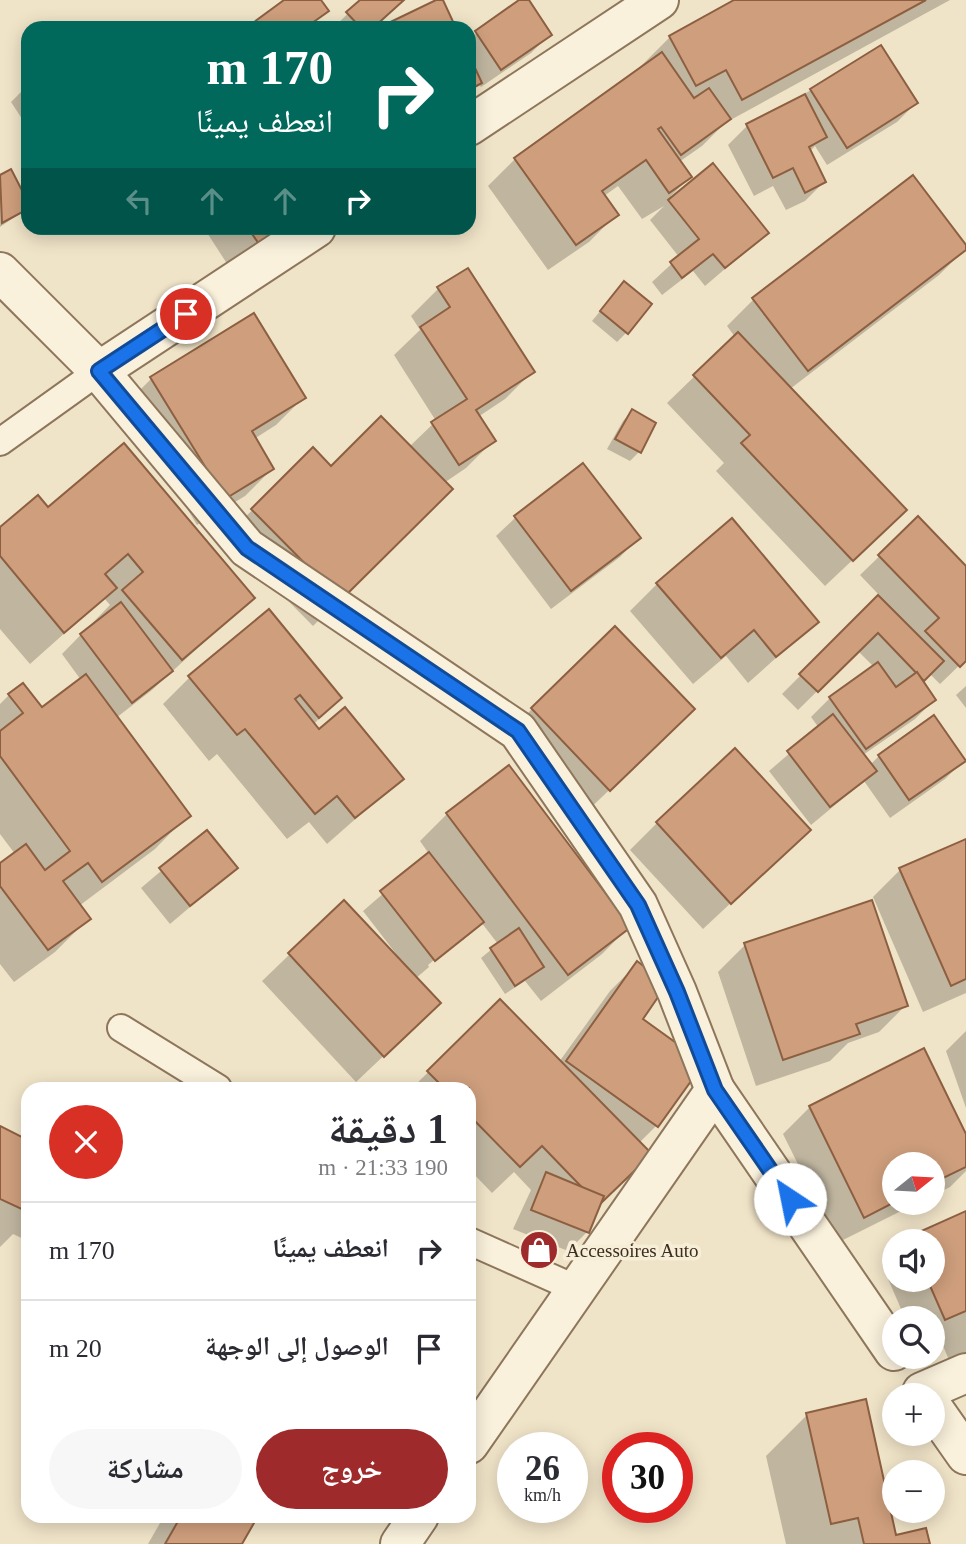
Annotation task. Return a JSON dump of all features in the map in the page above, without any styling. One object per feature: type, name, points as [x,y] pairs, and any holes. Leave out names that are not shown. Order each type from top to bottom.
[{"type":"street","points":[[476,121],[659,0]]},
{"type":"street","points":[[99,371],[305,235]]},
{"type":"street","points":[[0,272],[99,371],[247,548],[518,731],[638,905],[677,992],[715,1090],[882,1334]]},
{"type":"street","points":[[476,1434],[715,1090]]},
{"type":"street","points":[[945,1386],[966,1373]]},
{"type":"street","points":[[945,1425],[966,1455]]},
{"type":"street","points":[[400,1544],[414,1523]]},
{"type":"lane","points":[[0,442],[99,371]]},
{"type":"lane","points":[[121,1028],[208,1082]]},
{"type":"lane","points":[[476,1244],[577,1289]]},
{"type":"building","points":[[284,0],[321,0],[329,11],[315,21],[256,21]]},
{"type":"building","points":[[360,0],[404,0],[381,21],[354,21],[346,12]]},
{"type":"building","points":[[436,0],[443,0],[453,21],[392,21]]},
{"type":"building","points":[[519,0],[529,0],[552,35],[501,70],[476,30]]},
{"type":"building","points":[[734,0],[926,0],[742,100],[726,70],[696,86],[669,36]]},
{"type":"building","points":[[881,45],[918,103],[847,148],[810,89]]},
{"type":"building","points":[[662,52],[694,98],[709,88],[731,119],[681,155],[661,127],[658,129],[692,177],[669,193],[646,160],[602,191],[619,215],[576,245],[514,158]]},
{"type":"building","points":[[476,70],[482,83],[476,86]]},
{"type":"building","points":[[805,94],[827,137],[809,147],[826,182],[805,193],[793,168],[773,178],[746,124]]},
{"type":"building","points":[[713,163],[769,233],[725,268],[713,254],[682,278],[670,262],[699,239],[668,200]]},
{"type":"building","points":[[11,169],[21,188],[21,213],[2,223],[0,175]]},
{"type":"building","points":[[913,175],[966,245],[966,250],[808,371],[752,298]]},
{"type":"building","points":[[253,235],[280,235],[261,247]]},
{"type":"building","points":[[468,268],[535,372],[476,410],[496,441],[459,465],[431,422],[467,399],[420,327],[450,307],[437,287]]},
{"type":"building","points":[[624,281],[652,304],[628,334],[600,311]]},
{"type":"building","points":[[254,313],[306,398],[252,431],[274,469],[225,499],[150,377]]},
{"type":"building","points":[[738,332],[907,510],[853,561],[741,443],[750,435],[693,375]]},
{"type":"building","points":[[632,409],[656,423],[641,453],[615,439]]},
{"type":"building","points":[[381,416],[453,489],[341,600],[251,509],[313,447],[331,466]]},
{"type":"building","points":[[124,443],[255,598],[182,660],[122,590],[143,572],[128,554],[105,574],[117,588],[64,633],[0,556],[0,527],[38,495],[48,507]]},
{"type":"building","points":[[583,463],[641,538],[571,591],[514,516]]},
{"type":"building","points":[[918,516],[966,566],[966,661],[960,667],[925,631],[939,618],[878,555]]},
{"type":"building","points":[[732,518],[819,622],[776,657],[754,630],[721,658],[656,583]]},
{"type":"building","points":[[878,595],[944,661],[924,681],[878,633],[818,692],[799,674]]},
{"type":"building","points":[[121,602],[173,671],[132,703],[80,634]]},
{"type":"building","points":[[269,609],[342,698],[319,718],[300,695],[295,699],[319,729],[345,707],[404,779],[355,818],[337,796],[315,814],[245,729],[237,735],[188,676]]},
{"type":"building","points":[[615,626],[695,709],[610,791],[531,708]]},
{"type":"building","points":[[878,662],[896,687],[917,672],[936,700],[866,749],[829,697]]},
{"type":"building","points":[[86,674],[191,816],[102,882],[88,863],[63,881],[91,919],[48,950],[0,886],[0,863],[26,844],[45,870],[70,851],[0,756],[0,731],[23,713],[8,694],[23,683],[42,707]]},
{"type":"building","points":[[833,714],[877,771],[830,807],[787,751]]},
{"type":"building","points":[[934,715],[966,761],[909,800],[878,755]]},
{"type":"building","points":[[735,748],[811,830],[731,904],[656,822]]},
{"type":"building","points":[[509,765],[631,927],[568,975],[446,813]]},
{"type":"building","points":[[207,830],[238,868],[190,906],[159,868]]},
{"type":"building","points":[[966,839],[966,979],[951,986],[899,868]]},
{"type":"building","points":[[429,852],[484,922],[435,961],[380,891]]},
{"type":"building","points":[[344,900],[441,1003],[384,1057],[288,953]]},
{"type":"building","points":[[872,900],[908,1006],[856,1024],[860,1034],[783,1060],[744,943]]},
{"type":"building","points":[[519,928],[544,967],[515,986],[490,948]]},
{"type":"building","points":[[637,961],[667,984],[643,1019],[704,1063],[658,1127],[566,1061]]},
{"type":"building","points":[[500,999],[652,1154],[599,1205],[542,1146],[520,1167],[476,1122],[476,1082],[438,1082],[427,1071]]},
{"type":"building","points":[[924,1048],[966,1134],[966,1167],[945,1177],[945,1152],[882,1152],[882,1209],[864,1218],[809,1106]]},
{"type":"building","points":[[0,1126],[21,1136],[21,1209],[0,1199]]},
{"type":"building","points":[[546,1172],[604,1196],[589,1233],[531,1210]]},
{"type":"building","points":[[966,1211],[966,1311],[945,1320],[945,1306],[939,1306],[933,1292],[945,1292],[945,1229],[926,1229]]},
{"type":"building","points":[[866,1399],[882,1472],[882,1523],[893,1523],[896,1535],[926,1528],[930,1544],[864,1544],[858,1518],[831,1524],[806,1413]]},
{"type":"building","points":[[177,1523],[254,1523],[242,1544],[165,1544]]},
{"type":"place","name":"Accessoires Auto","points":[[539,1250]]},
{"type":"route","points":[[186,314],[99,371],[247,548],[518,731],[638,905],[677,992],[715,1090],[790,1199]]}]
